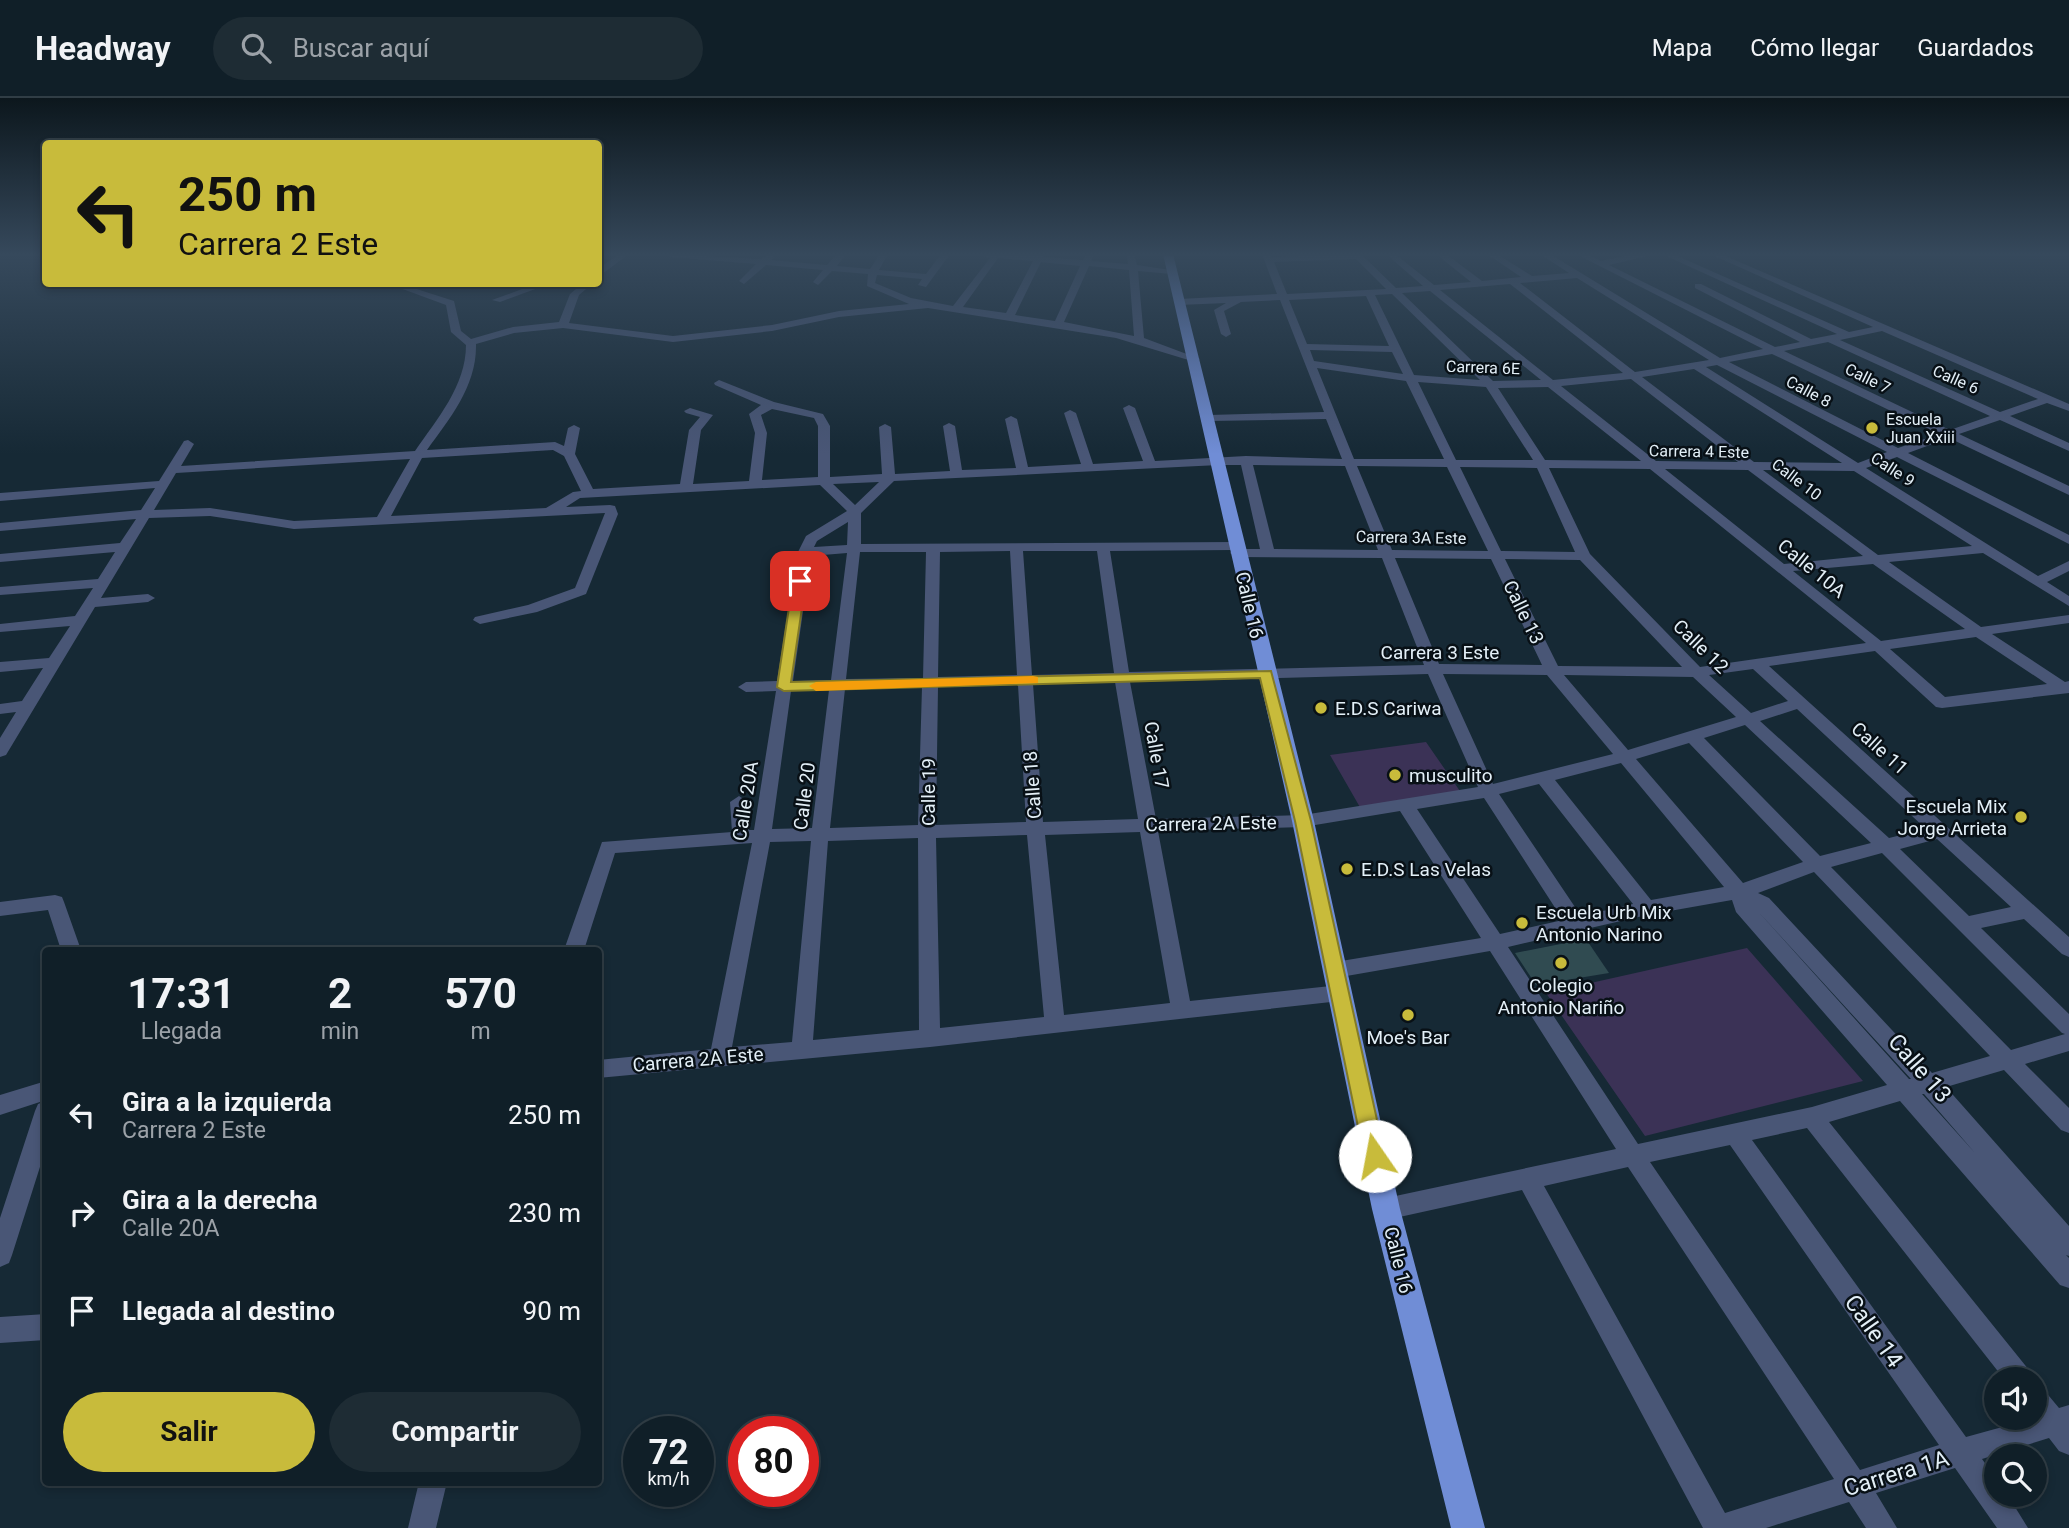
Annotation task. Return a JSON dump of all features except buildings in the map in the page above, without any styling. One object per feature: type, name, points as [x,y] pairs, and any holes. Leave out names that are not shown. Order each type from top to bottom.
[{"type":"highway","name":"Calle 16","points":[[1190,321],[1192,348],[1266,674],[1303,821],[1386,1209],[1468,1528]]},
{"type":"street","points":[[382,520],[418,455],[448,413],[466,376],[472,355],[470,344],[456,332],[454,321]]},
{"type":"street","points":[[563,325],[565,321]]},
{"type":"street","points":[[470,344],[513,330],[563,325],[673,338],[772,328],[807,321]]},
{"type":"street","points":[[1029,321],[1192,348]]},
{"type":"street","points":[[1058,326],[1060,321]]},
{"type":"street","points":[[1138,321],[1139,339]]},
{"type":"street","points":[[1222,321],[1226,334]]},
{"type":"street","points":[[1295,321],[1433,669],[1488,791],[1576,924]]},
{"type":"street","name":"Calle 13","points":[[1382,321],[1553,672],[1739,892],[1762,903],[1928,1084],[2069,1244]]},
{"type":"street","name":"Calle 12","points":[[1423,321],[1489,383],[1541,464],[1584,556],[1697,672],[1887,847],[2069,1027]]},
{"type":"street","name":"Calle 10A","points":[[1475,321],[1878,646],[1942,703],[2066,688]]},
{"type":"street","name":"Calle 10","points":[[1563,321],[1753,468],[1974,632],[2066,688]]},
{"type":"street","name":"Calle 8","points":[[1654,321],[1720,362],[2069,540]]},
{"type":"street","name":"Calle 7","points":[[1714,321],[2069,491]]},
{"type":"street","points":[[1766,321],[1810,343]]},
{"type":"street","points":[[1816,321],[1848,335]]},
{"type":"street","points":[[1865,321],[2069,408]]},
{"type":"street","name":"Carrera 6E","points":[[1312,364],[1411,380],[1553,384],[1635,376],[1697,366],[1881,328]]},
{"type":"street","points":[[513,330],[535,334],[534,340]]},
{"type":"street","name":"Calle 6","points":[[1830,339],[2069,447]]},
{"type":"street","points":[[1162,345],[1192,348]]},
{"type":"street","points":[[1305,347],[1396,349]]},
{"type":"street","name":"Calle 9","points":[[1697,366],[2069,602]]},
{"type":"street","points":[[719,383],[771,405],[819,416],[823,420],[824,482],[855,512]]},
{"type":"street","name":"Carrera 4 Este","points":[[551,511],[577,495],[589,494],[1246,460],[1753,468],[1857,467],[2047,398]]},
{"type":"street","points":[[755,486],[761,433],[755,415],[771,405]]},
{"type":"street","points":[[1129,408],[1151,466]]},
{"type":"street","points":[[686,488],[695,430],[707,415],[690,411]]},
{"type":"street","points":[[1070,413],[1089,469]]},
{"type":"street","points":[[1209,418],[1332,415]]},
{"type":"street","points":[[1011,419],[1023,472]]},
{"type":"street","points":[[949,426],[957,475]]},
{"type":"street","points":[[806,552],[811,538],[855,512],[889,479],[885,427]]},
{"type":"street","points":[[569,454],[575,428]]},
{"type":"street","points":[[0,751],[188,444]]},
{"type":"street","points":[[173,470],[555,446],[569,454],[589,494]]},
{"type":"street","points":[[1246,460],[1268,553]]},
{"type":"street","points":[[0,497],[163,484]]},
{"type":"street","points":[[0,527],[145,514],[209,512],[294,525],[610,509],[612,514],[581,591],[532,609],[480,620]]},
{"type":"street","name":"Calle 20","points":[[802,1051],[820,835],[854,548],[855,512]]},
{"type":"street","name":"Carrera 3A Este","points":[[806,552],[854,548],[1016,546],[1237,550],[1268,553],[1584,556]]},
{"type":"street","name":"Calle 18","points":[[1016,546],[1035,828],[1055,1024]]},
{"type":"street","points":[[0,558],[125,547]]},
{"type":"street","name":"Calle 19","points":[[930,1038],[927,830],[933,547]]},
{"type":"street","name":"Calle 17","points":[[1103,547],[1122,678],[1181,1010]]},
{"type":"street","points":[[1781,568],[1986,550]]},
{"type":"street","name":"Calle 20A","points":[[720,1057],[762,836],[806,552]]},
{"type":"street","points":[[2036,582],[2069,565]]},
{"type":"street","points":[[0,591],[103,583]]},
{"type":"street","points":[[91,603],[148,598]]},
{"type":"street","name":"Carrera 3 Este","points":[[746,687],[1433,669],[1697,672],[2069,619]]},
{"type":"street","points":[[0,628],[81,620]]},
{"type":"street","points":[[0,667],[55,662]]},
{"type":"street","name":"Calle 11","points":[[1757,664],[2069,948]]},
{"type":"street","name":"Carrera 2A Este","points":[[575,947],[608,847],[762,836],[1303,821],[1488,791],[1623,757],[1800,704]]},
{"type":"street","points":[[0,709],[27,706]]},
{"type":"street","points":[[1692,736],[2069,1123]]},
{"type":"street","points":[[1544,777],[1647,908]]},
{"type":"street","points":[[738,802],[741,838]]},
{"type":"street","points":[[1406,806],[1633,1156],[1883,1528]]},
{"type":"street","points":[[1335,970],[1494,943],[1647,908],[1739,892],[1817,864],[1941,831]]},
{"type":"street","name":"Calle 13","points":[[1739,892],[1743,907],[2069,1276]]},
{"type":"street","points":[[0,908],[55,902],[70,947]]},
{"type":"street","points":[[1965,924],[2028,911]]},
{"type":"street","name":"Carrera 2A Este","points":[[602,1069],[930,1038],[1340,993]]},
{"type":"street","points":[[1386,1209],[1812,1117],[2069,1042]]},
{"type":"street","points":[[0,1105],[42,1091]]},
{"type":"street","points":[[1812,1117],[2010,1367]]},
{"type":"street","points":[[0,1255],[42,1126]]},
{"type":"street","name":"Calle 14","points":[[1735,1134],[2014,1528]]},
{"type":"street","points":[[1528,1179],[1720,1528]]},
{"type":"street","points":[[0,1330],[42,1327]]},
{"type":"street","points":[[2047,1410],[2064,1427]]},
{"type":"street","name":"Carrera 1A","points":[[1720,1528],[1961,1453],[2064,1427]]},
{"type":"street","points":[[422,1528],[432,1486]]},
{"type":"shaded area","name":"musculito","points":[[1426,742],[1462,794],[1361,809],[1330,755]]},
{"type":"shaded area","points":[[1747,948],[1863,1081],[1645,1136],[1546,993]]},
{"type":"slow traffic","points":[[816,686],[1033,680]]},
{"type":"place","name":"Escuela Juan Xxiii","points":[[1872,428]]},
{"type":"place","name":"E.D.S Cariwa","points":[[1321,708]]},
{"type":"place","name":"musculito","points":[[1395,775]]},
{"type":"place","name":"Escuela Mix Jorge Arrieta","points":[[2021,817]]},
{"type":"place","name":"E.D.S Las Velas","points":[[1347,869]]},
{"type":"place","name":"Escuela Urb Mix Antonio Narino","points":[[1522,923]]},
{"type":"place","name":"Colegio Antonio Nariño","points":[[1561,963]]},
{"type":"place","name":"Moe's Bar","points":[[1408,1015]]},
{"type":"route","points":[[800,581],[784,687],[1266,674],[1303,821],[1375,1156]]}]
